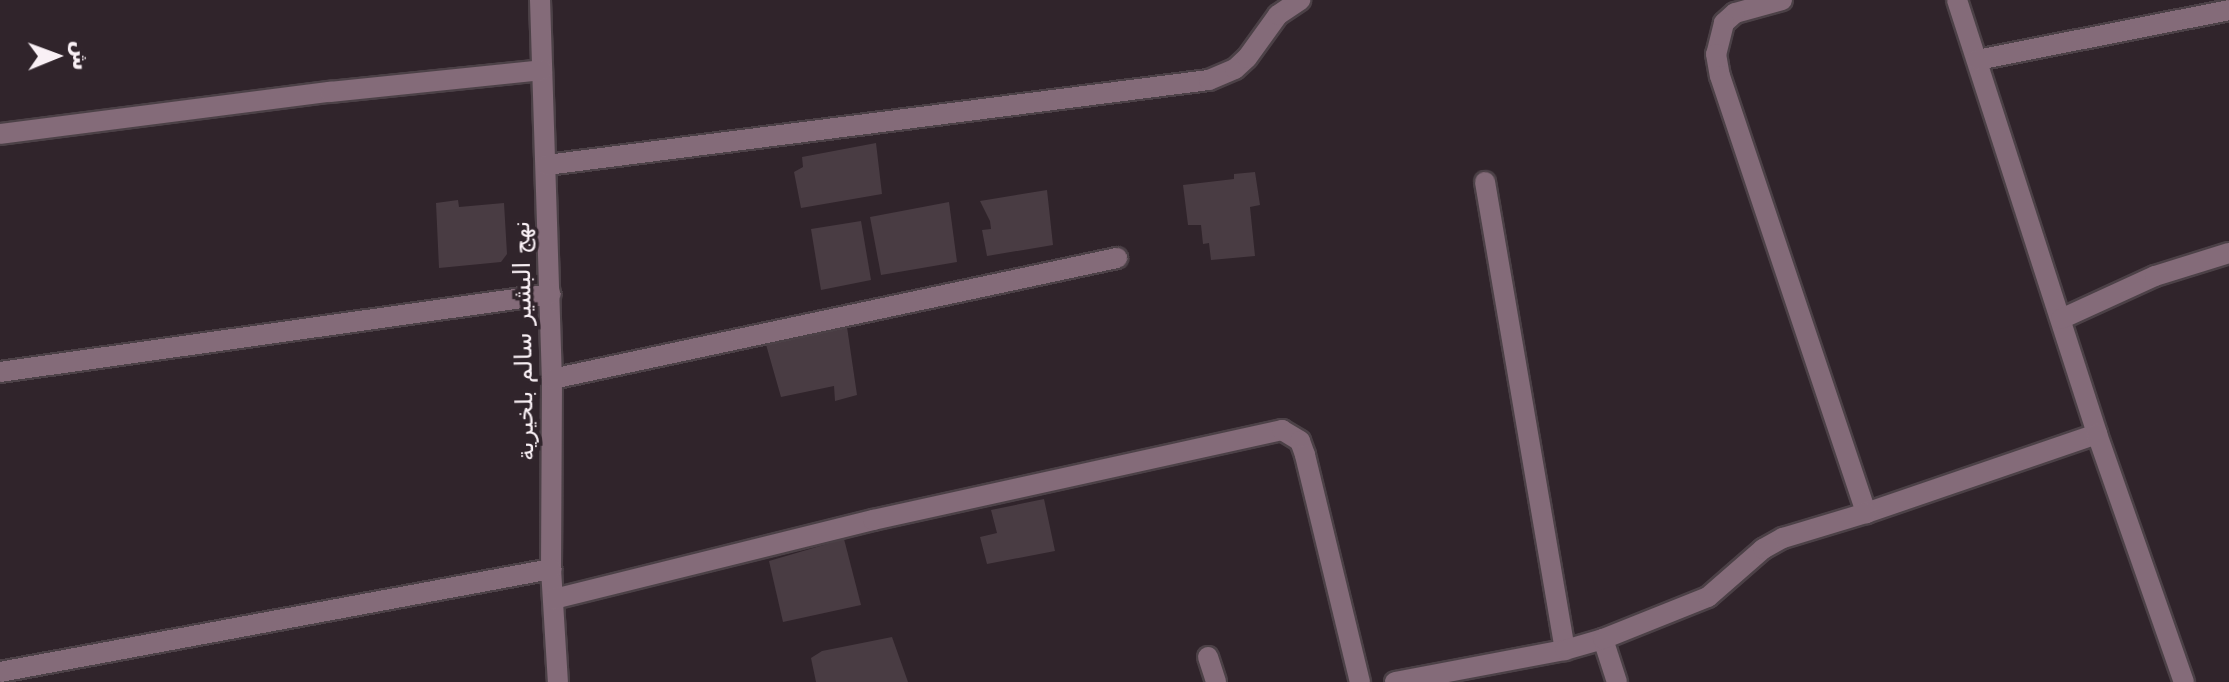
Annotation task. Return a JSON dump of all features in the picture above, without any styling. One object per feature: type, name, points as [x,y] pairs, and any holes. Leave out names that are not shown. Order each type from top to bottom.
[{"type":"street","name":"نهج البشير سالم بلخيرية","points":[[540,0],[552,379],[551,569],[558,682]]},
{"type":"street","points":[[547,165],[1209,80],[1235,69],[1247,58],[1278,15],[1300,0]]},
{"type":"street","points":[[1782,0],[1735,13],[1718,38],[1716,54],[1720,76],[1866,513]]},
{"type":"street","points":[[1957,0],[2097,434],[2184,682]]},
{"type":"street","points":[[1977,60],[2229,10]]},
{"type":"street","points":[[0,134],[330,92],[542,70]]},
{"type":"street","points":[[1485,182],[1565,650]]},
{"type":"street","points":[[2061,319],[2155,276],[2229,253]]},
{"type":"street","points":[[552,379],[1117,258]]},
{"type":"street","points":[[0,372],[550,294]]},
{"type":"street","points":[[554,599],[873,520],[1282,430],[1300,441],[1305,455],[1360,682]]},
{"type":"street","points":[[1395,682],[1565,650],[1603,639],[1708,597],[1763,549],[1783,538],[2097,434]]},
{"type":"street","points":[[0,672],[551,569]]},
{"type":"street","points":[[1603,639],[1617,682]]},
{"type":"street","points":[[1208,657],[1216,682]]},
{"type":"building","points":[[876,143],[882,194],[801,208],[794,172],[803,167],[802,157]]},
{"type":"building","points":[[1255,172],[1260,205],[1250,207],[1255,256],[1211,260],[1209,243],[1203,244],[1201,225],[1188,225],[1183,185],[1234,179],[1234,174]]},
{"type":"building","points":[[1047,190],[1053,245],[987,256],[982,230],[991,229],[990,221],[980,201]]},
{"type":"building","points":[[458,200],[459,207],[504,203],[507,254],[501,262],[439,268],[436,203]]},
{"type":"building","points":[[949,202],[957,262],[881,275],[870,217]]},
{"type":"building","points":[[861,221],[871,280],[821,290],[811,229]]},
{"type":"building","points":[[847,327],[857,395],[835,401],[834,386],[781,397],[765,341]]},
{"type":"building","points":[[1044,499],[1055,551],[987,564],[980,537],[997,533],[991,510]]},
{"type":"building","points":[[844,539],[861,605],[783,622],[769,561]]},
{"type":"building","points":[[892,637],[908,682],[816,682],[811,658],[822,651]]}]
